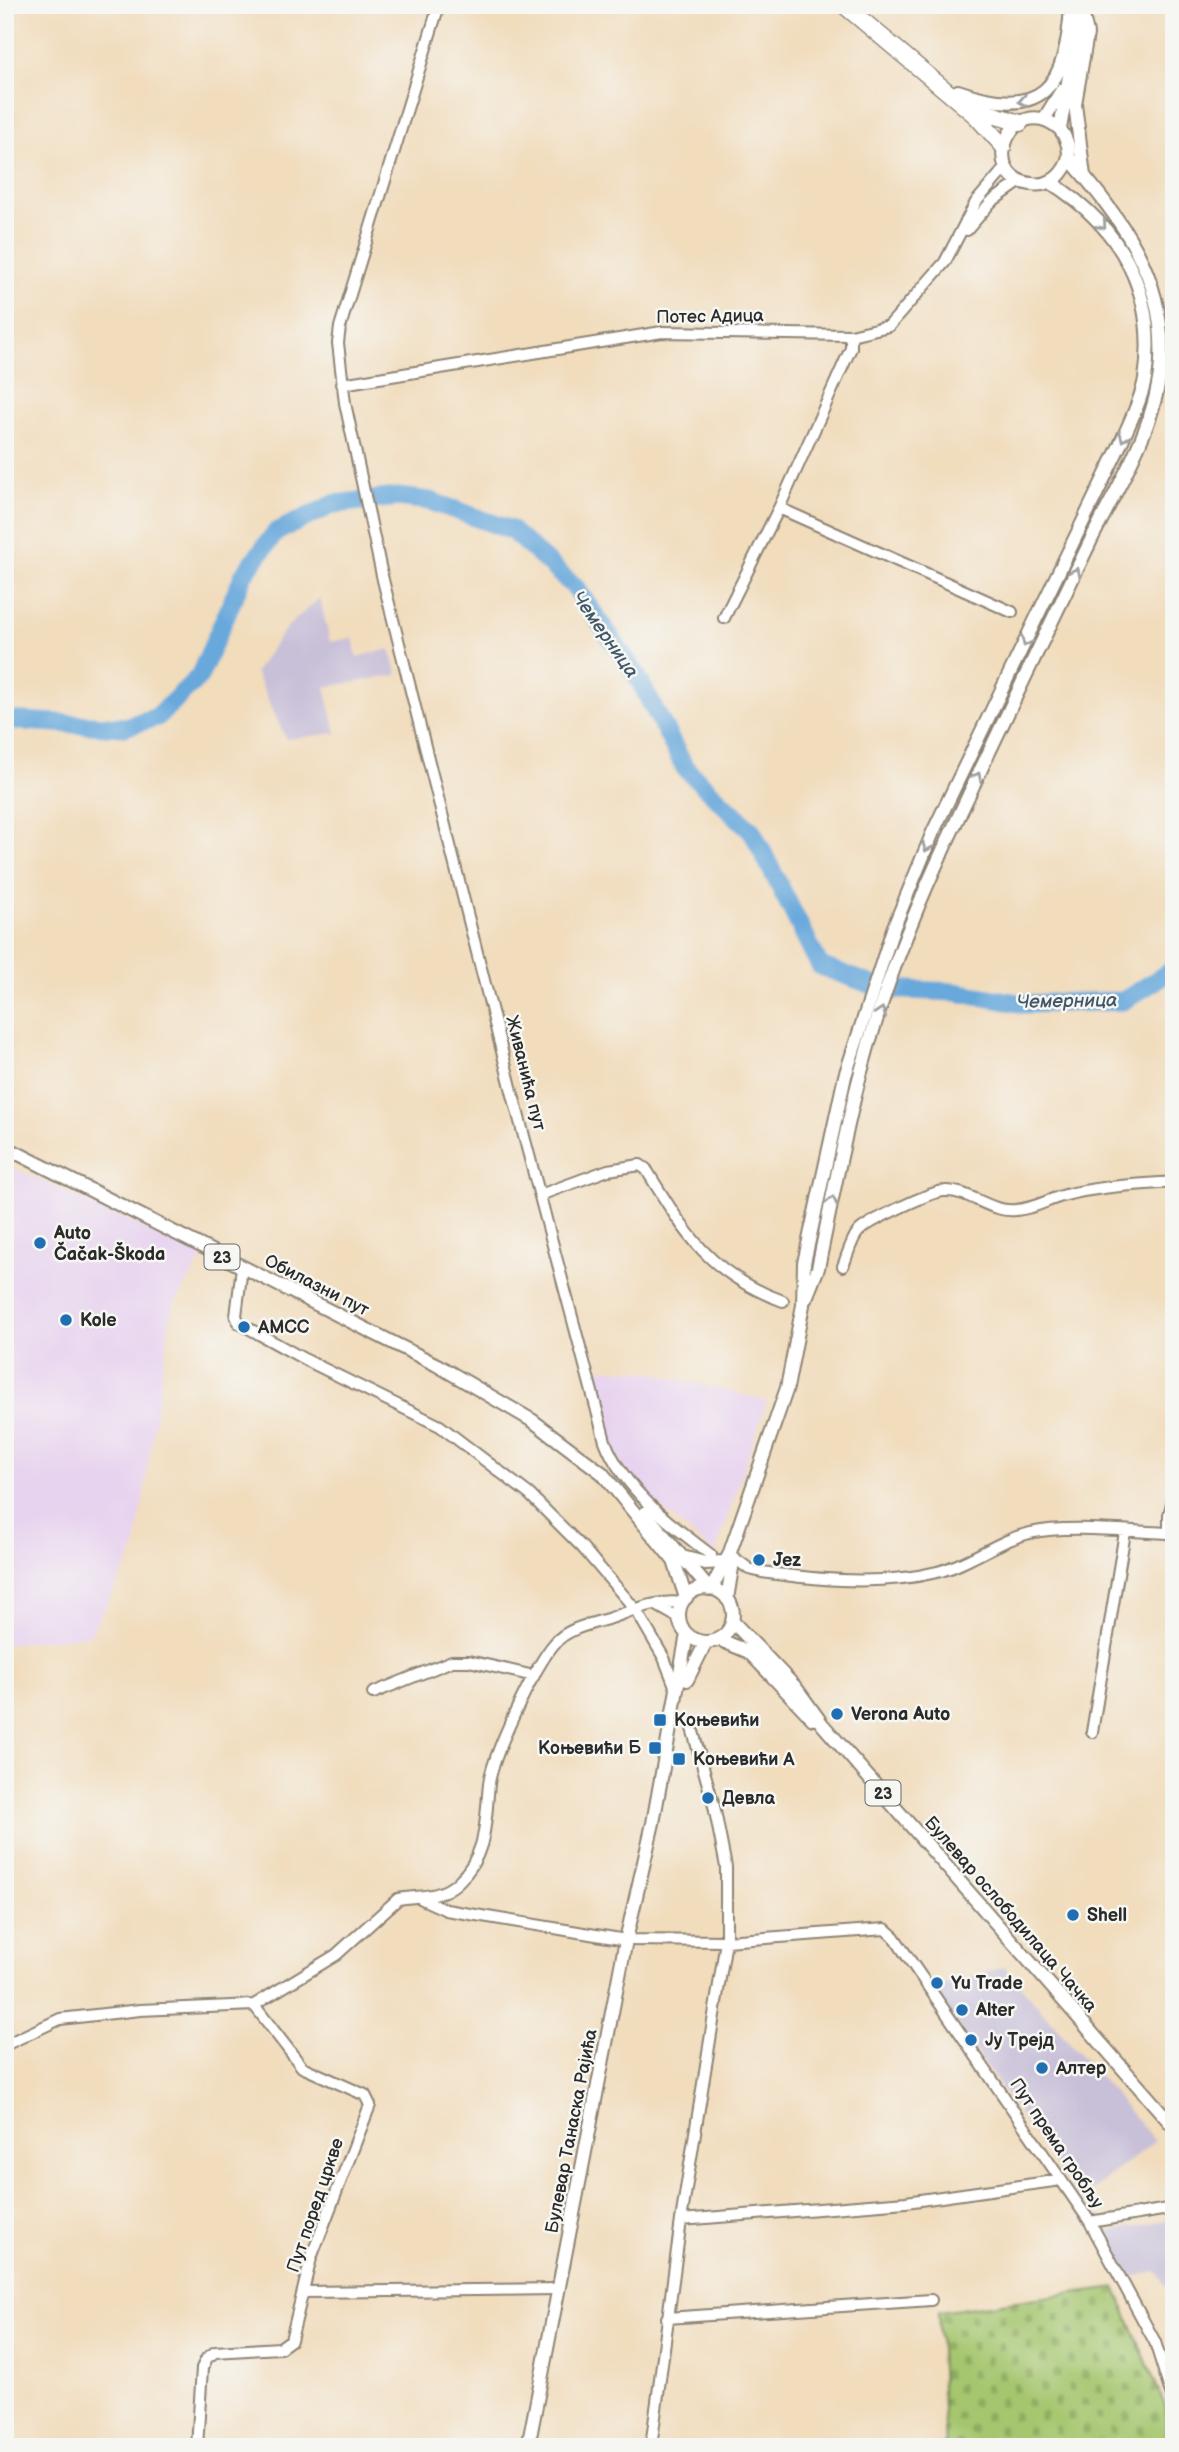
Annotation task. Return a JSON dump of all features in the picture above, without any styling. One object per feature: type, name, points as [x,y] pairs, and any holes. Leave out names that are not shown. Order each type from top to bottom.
[{"type":"highway","points":[[844,5],[975,115],[1003,146]]},
{"type":"highway","points":[[857,5],[984,112],[1020,123]]},
{"type":"main road","points":[[958,91],[1007,103],[1034,100],[1055,81],[1070,35],[1071,5]]},
{"type":"main road","points":[[1060,129],[1081,5]]},
{"type":"main road","points":[[1081,5],[1087,34],[1075,104],[1084,176]]},
{"type":"main road","points":[[1044,119],[1056,103],[1067,77]]},
{"type":"main road","points":[[1044,119],[1060,129],[1068,142],[1069,158],[1062,172],[1050,182],[1035,185],[1021,181],[1006,167],[1003,146],[1009,133],[1020,123],[1044,119]]},
{"type":"main road","points":[[803,1305],[818,1268],[860,1077],[908,929],[949,837],[1134,452],[1159,383],[1161,335],[1158,309],[1147,274],[1119,218],[1069,158]]},
{"type":"main road","points":[[684,1601],[698,1590],[710,1589],[727,1557],[787,1388],[803,1305],[804,1263],[845,1076],[893,929],[933,832],[1121,445],[1145,381],[1147,326],[1137,283],[1127,258],[1105,226],[1081,201],[1050,182]]},
{"type":"main road","name":"Обилазни пут","points":[[5,1147],[496,1398],[611,1473]]},
{"type":"main road","name":"23","points":[[611,1473],[710,1589],[727,1599]]},
{"type":"main road","name":"23","points":[[611,1473],[680,1572],[684,1601],[679,1618]]},
{"type":"main road","points":[[685,1558],[705,1563],[727,1557]]},
{"type":"main road","points":[[680,1693],[689,1671],[712,1641],[728,1630],[732,1621],[727,1599],[732,1568],[727,1557]]},
{"type":"main road","points":[[679,1618],[687,1634],[680,1693]]},
{"type":"main road","name":"Булевар ослободилаца Чачка","points":[[732,1621],[796,1688],[822,1724],[1174,2127]]},
{"type":"main road","name":"23","points":[[687,1634],[712,1641]]},
{"type":"main road","name":"Булевар ослободилаца Чачка","points":[[712,1641],[749,1652],[812,1718],[822,1724]]},
{"type":"main road","name":"Булевар Танаска Рајића","points":[[528,2447],[626,1940],[653,1823],[660,1809],[680,1693]]},
{"type":"street","points":[[342,384],[338,343],[340,327],[439,5]]},
{"type":"street","points":[[960,238],[976,202],[1006,167]]},
{"type":"street","points":[[960,238],[991,202],[1021,181]]},
{"type":"street","name":"Потес Адица","points":[[342,384],[662,332],[851,335],[889,326],[926,286],[960,238]]},
{"type":"street","points":[[724,618],[779,509],[851,348],[851,335]]},
{"type":"street","name":"Живанића пут","points":[[342,384],[379,558],[611,1473],[712,1555]]},
{"type":"street","points":[[779,509],[1012,612]]},
{"type":"street","points":[[540,1195],[608,1170],[640,1165],[646,1169],[689,1238],[731,1275],[757,1291],[783,1301]]},
{"type":"street","points":[[843,1266],[858,1232],[922,1196],[945,1191],[973,1198],[994,1209],[1012,1210],[1038,1207],[1060,1196],[1097,1189],[1174,1182]]},
{"type":"street","points":[[242,1267],[236,1316],[240,1324],[304,1359],[440,1426],[550,1512],[636,1610],[664,1658],[680,1693]]},
{"type":"street","points":[[727,1557],[749,1569],[762,1572],[870,1581],[937,1572],[968,1561],[1007,1540],[1032,1532],[1171,1533],[1169,1515],[1174,1496]]},
{"type":"street","points":[[1092,1732],[1125,1532]]},
{"type":"street","points":[[5,2045],[60,2019],[140,2010],[254,2005],[336,1955],[398,1899],[422,1899],[447,1891],[460,1881],[484,1842],[492,1770],[534,1676],[554,1644],[569,1631],[665,1602],[684,1601]]},
{"type":"street","points":[[658,1606],[679,1618]]},
{"type":"street","points":[[373,1693],[452,1661],[470,1661],[534,1676]]},
{"type":"street","points":[[651,2447],[681,2220],[726,1941],[726,1867],[714,1806],[690,1721]]},
{"type":"street","points":[[422,1899],[446,1910],[626,1940],[726,1941]]},
{"type":"street","name":"Пут према гробљу","points":[[726,1941],[874,1928],[886,1929],[894,1937],[1090,2222],[1155,2342],[1174,2403]]},
{"type":"street","name":"Пут поред цркве","points":[[197,2447],[202,2368],[207,2358],[215,2352],[261,2351],[288,2345],[311,2258],[369,2100],[302,2067],[254,2005]]},
{"type":"street","points":[[681,2220],[906,2202],[1006,2190],[1060,2180]]},
{"type":"street","points":[[1090,2222],[1174,2208]]},
{"type":"street","points":[[304,2292],[559,2290]]},
{"type":"street","points":[[667,2318],[931,2300]]},
{"type":"shaded area","points":[[320,598],[330,642],[353,638],[357,657],[390,649],[398,675],[325,687],[336,733],[286,739],[255,672],[286,628]]},
{"type":"shaded area","points":[[14,1168],[204,1255],[172,1308],[135,1550],[90,1635],[5,1644],[5,1220]]},
{"type":"shaded area","points":[[588,1367],[649,1372],[767,1401],[715,1554],[628,1479],[610,1441]]},
{"type":"shaded area","points":[[1004,1967],[1155,2141],[1080,2200],[932,1989]]},
{"type":"shaded area","points":[[1174,2219],[1174,2287],[1165,2285],[1156,2271],[1125,2279],[1103,2233]]},
{"type":"green space","points":[[1115,2287],[1166,2408],[1166,2445],[945,2447],[938,2312]]},
{"type":"waterway","name":"Чемерница","points":[[5,720],[124,727],[157,717],[199,677],[244,574],[276,532],[334,504],[398,497],[430,501],[511,530],[576,588],[636,674],[685,768],[752,831],[820,966],[884,989],[955,992],[1024,1004],[1123,1001],[1174,969]]},
{"type":"place","name":"Auto Čačak-Škoda","points":[[40,1243]]},
{"type":"place","name":"Kole","points":[[66,1320]]},
{"type":"place","name":"АМСС","points":[[244,1327]]},
{"type":"place","name":"Jez","points":[[759,1560]]},
{"type":"place","name":"Verona Auto","points":[[837,1714]]},
{"type":"place","name":"Коњевићи","points":[[660,1720]]},
{"type":"place","name":"Коњевићи Б","points":[[655,1748]]},
{"type":"place","name":"Коњевићи А","points":[[679,1759]]},
{"type":"place","name":"Девла","points":[[708,1798]]},
{"type":"place","name":"Shell","points":[[1073,1915]]},
{"type":"place","name":"Yu Trade","points":[[937,1983]]},
{"type":"place","name":"Alter","points":[[962,2010]]},
{"type":"place","name":"Ју Трејд","points":[[971,2040]]},
{"type":"place","name":"Алтер","points":[[1042,2068]]}]
